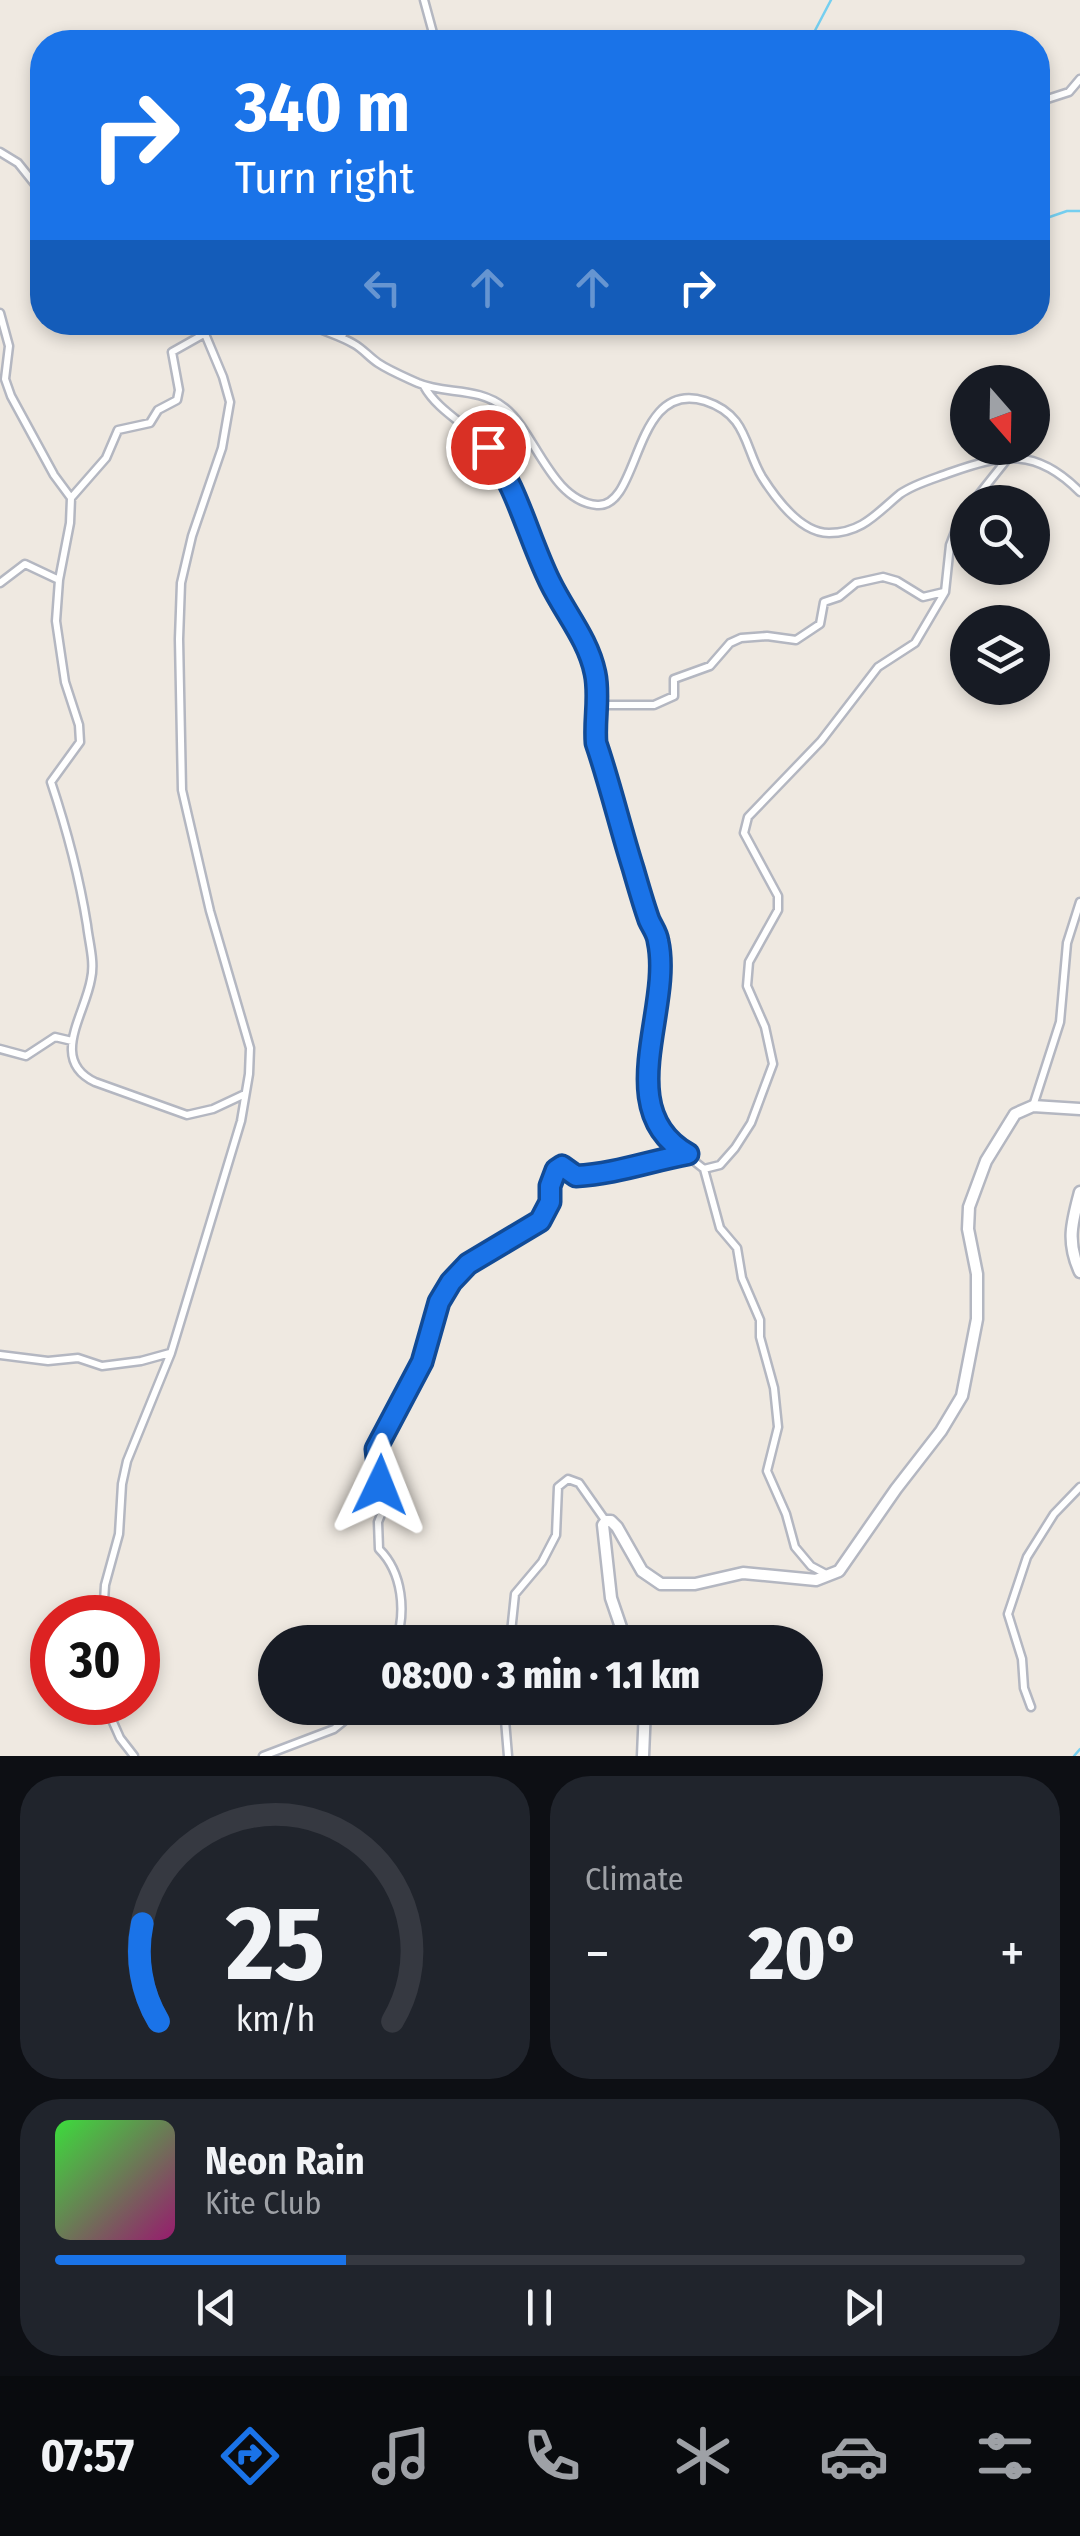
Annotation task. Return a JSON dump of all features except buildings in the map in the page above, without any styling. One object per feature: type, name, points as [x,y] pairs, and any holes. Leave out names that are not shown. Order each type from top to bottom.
[{"type":"main road","points":[[621,1625],[610,1592],[603,1525],[606,1521],[611,1521],[625,1539],[630,1554],[646,1576],[661,1584],[695,1584],[733,1573],[816,1580],[840,1571],[962,1396],[977,1319],[977,1274],[968,1229],[969,1207],[978,1179],[1009,1120],[1033,1106],[1080,1109]]},
{"type":"main road","points":[[1079,1196],[1070,1231],[1080,1272]]},
{"type":"main road","points":[[643,1756],[644,1725]]},
{"type":"street","points":[[424,0],[432,30]]},
{"type":"street","points":[[1050,98],[1069,91],[1080,79]]},
{"type":"street","points":[[0,152],[18,163],[30,178]]},
{"type":"street","points":[[0,313],[10,346],[5,379],[11,396],[71,498],[56,621],[80,742],[51,782],[71,840],[92,957],[92,978],[72,1041],[74,1066],[81,1076],[172,1112],[199,1114],[245,1094]]},
{"type":"street","points":[[71,498],[106,458],[118,430],[150,423],[158,410],[177,400],[180,390],[172,352],[202,335]]},
{"type":"street","points":[[104,1595],[119,1534],[127,1461],[170,1353],[241,1120],[250,1048],[210,911],[182,790],[181,583],[192,536],[222,448],[230,402],[204,335]]},
{"type":"street","points":[[335,335],[424,386],[467,391],[504,408],[565,488],[598,505],[619,496],[635,453],[662,411],[690,398],[708,402],[742,429],[762,477],[783,504],[798,520],[827,533],[852,530],[869,522],[902,492],[973,465]]},
{"type":"street","points":[[424,386],[434,400],[488,447],[510,482],[550,582],[589,647],[596,678],[596,743],[658,939],[658,1012],[647,1068],[648,1092],[657,1126],[666,1139],[704,1169],[716,1216],[726,1238],[736,1248],[742,1278],[760,1320],[760,1336],[774,1388],[778,1428],[767,1471],[795,1547],[811,1566],[833,1576]]},
{"type":"street","points":[[987,485],[1002,465]]},
{"type":"street","points":[[1042,465],[1080,492]]},
{"type":"street","points":[[704,1169],[720,1165],[735,1148],[756,1110],[773,1064],[765,1026],[747,986],[748,962],[778,910],[778,896],[744,833],[748,818],[822,740],[878,667],[915,643],[946,592],[950,545]]},
{"type":"street","points":[[0,584],[25,564],[58,580]]},
{"type":"street","points":[[596,705],[654,705],[674,696],[674,679],[710,666],[730,643],[741,638],[796,640],[820,624],[824,602],[840,597],[856,583],[882,577],[923,596],[946,592]]},
{"type":"street","points":[[1033,1106],[1060,1022],[1068,944],[1080,902]]},
{"type":"street","points":[[0,1049],[26,1056],[55,1037],[72,1041]]},
{"type":"street","points":[[399,1625],[402,1605],[396,1578],[379,1549],[378,1522],[382,1512],[376,1449],[422,1362],[439,1302],[451,1282],[468,1264],[540,1221],[550,1202],[556,1170],[562,1166],[576,1176],[614,1174],[654,1160],[688,1154]]},
{"type":"street","points":[[0,1355],[48,1360],[78,1358],[102,1366],[170,1353]]},
{"type":"street","points":[[512,1625],[515,1594],[542,1562],[556,1536],[558,1487],[568,1479],[576,1480],[606,1521]]},
{"type":"street","points":[[1031,1707],[1008,1614],[1032,1548],[1054,1514],[1080,1487]]},
{"type":"street","points":[[114,1725],[134,1756]]},
{"type":"street","points":[[263,1756],[339,1725]]},
{"type":"street","points":[[505,1725],[508,1756]]},
{"type":"waterway","points":[[815,30],[831,0]]},
{"type":"waterway","points":[[1050,217],[1080,211]]},
{"type":"waterway","points":[[1074,1756],[1080,1749]]},
{"type":"route","points":[[380,1485],[376,1449],[422,1362],[439,1302],[451,1282],[468,1264],[540,1221],[550,1202],[556,1170],[562,1166],[576,1176],[614,1174],[654,1160],[688,1154],[666,1139],[657,1126],[648,1092],[647,1068],[658,1012],[658,939],[626,848],[596,743],[598,700],[589,647],[550,582],[531,540],[519,499],[488,447]]}]
